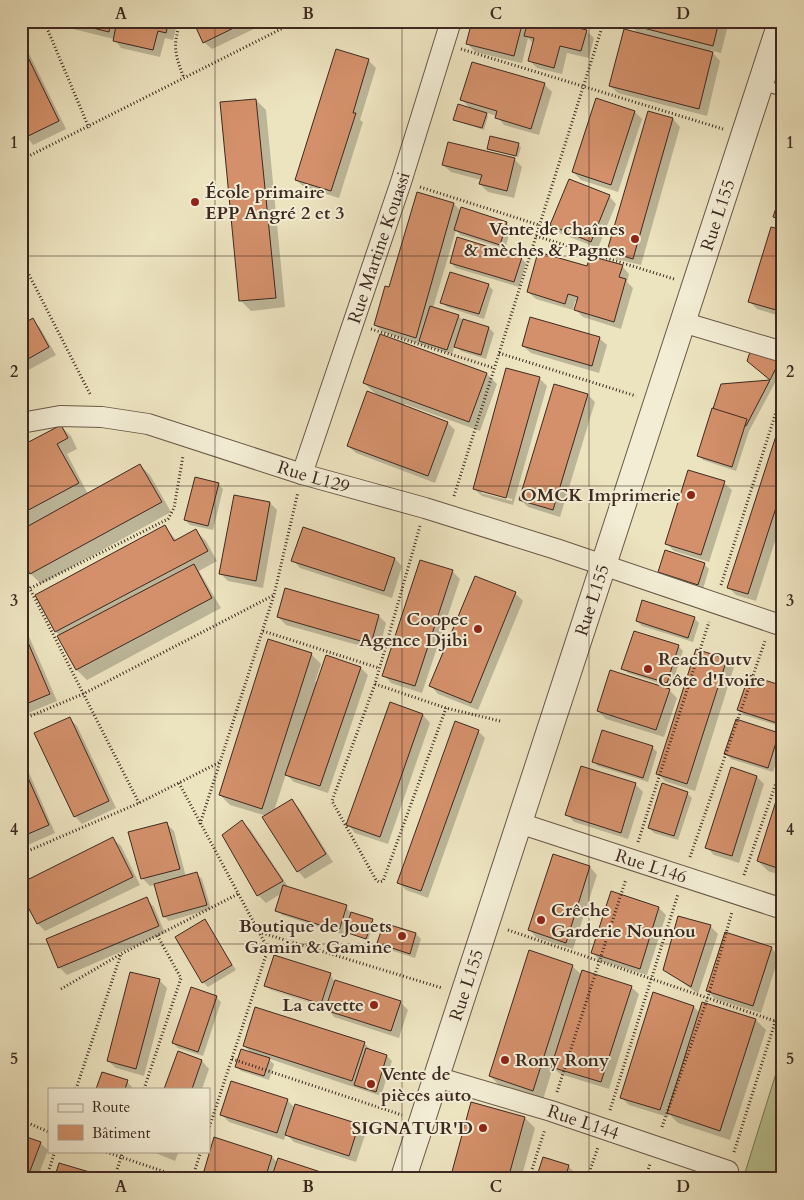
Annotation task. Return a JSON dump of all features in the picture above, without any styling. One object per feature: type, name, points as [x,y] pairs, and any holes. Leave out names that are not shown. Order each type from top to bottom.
[{"type":"street","name":"Rue Martine Kouassi","points":[[302,474],[402,182],[451,21]]},
{"type":"street","name":"Rue L155","points":[[403,1179],[743,136],[772,88],[781,21]]},
{"type":"street","points":[[682,322],[783,352]]},
{"type":"street","name":"Rue L129","points":[[21,423],[60,416],[102,418],[148,424],[302,474],[448,515],[783,626]]},
{"type":"street","name":"Rue L146","points":[[519,823],[783,909]]},
{"type":"street","name":"Rue L144","points":[[436,1077],[551,1111],[728,1171]]},
{"type":"path","points":[[44,21],[89,128]]},
{"type":"path","points":[[181,21],[175,42],[175,54],[184,78]]},
{"type":"path","points":[[21,160],[89,128],[298,21]]},
{"type":"path","points":[[448,515],[604,21]]},
{"type":"path","points":[[444,44],[743,136]]},
{"type":"path","points":[[402,182],[539,225]]},
{"type":"path","points":[[536,236],[694,286]]},
{"type":"path","points":[[21,259],[102,418]]},
{"type":"path","points":[[353,324],[494,368]]},
{"type":"path","points":[[499,353],[656,403]]},
{"type":"path","points":[[529,1179],[783,390]]},
{"type":"path","points":[[21,593],[168,519],[174,508],[186,436]]},
{"type":"path","points":[[200,824],[274,595],[302,474]]},
{"type":"path","points":[[425,508],[375,684],[332,801],[376,880],[379,882],[383,881],[446,708]]},
{"type":"path","points":[[21,580],[30,590],[140,803]]},
{"type":"path","points":[[21,720],[83,694],[274,595]]},
{"type":"path","points":[[263,631],[379,668]]},
{"type":"path","points":[[375,684],[446,708],[500,721]]},
{"type":"path","points":[[21,854],[140,803],[220,762]]},
{"type":"path","points":[[645,1179],[708,997],[738,893],[783,762]]},
{"type":"path","points":[[179,783],[268,949],[210,1125]]},
{"type":"path","points":[[61,989],[121,954],[238,894]]},
{"type":"path","points":[[487,922],[775,1021]]},
{"type":"path","points":[[258,932],[463,995]]},
{"type":"path","points":[[144,1088],[181,978],[157,935]]},
{"type":"path","points":[[76,1088],[121,954]]},
{"type":"path","points":[[728,1171],[783,997]]},
{"type":"path","points":[[232,1059],[422,1122]]},
{"type":"path","points":[[21,1120],[48,1132]]},
{"type":"path","points":[[46,1179],[55,1152]]},
{"type":"path","points":[[105,1152],[186,1179]]},
{"type":"path","points":[[114,1179],[123,1152]]},
{"type":"path","points":[[192,1179],[201,1152]]},
{"type":"green space","points":[[783,1051],[783,1179],[743,1179]]},
{"type":"building","points":[[64,21],[111,21],[109,32]]},
{"type":"building","points":[[117,21],[169,21],[166,33],[158,31],[153,50],[113,41]]},
{"type":"building","points":[[193,21],[248,21],[203,43]]},
{"type":"building","points":[[472,21],[523,21],[514,56],[466,44]]},
{"type":"building","points":[[528,21],[566,21],[565,25],[587,30],[581,51],[560,46],[554,68],[528,61],[534,38],[524,36]]},
{"type":"building","points":[[628,21],[719,21],[713,46],[628,24]]},
{"type":"building","points":[[624,29],[713,52],[699,109],[609,86]]},
{"type":"building","points":[[21,43],[59,121],[24,138],[21,131]]},
{"type":"building","points":[[336,49],[369,59],[353,113],[356,113],[331,191],[295,180]]},
{"type":"building","points":[[472,62],[545,83],[531,129],[495,118],[497,111],[460,100]]},
{"type":"building","points":[[596,98],[635,111],[611,185],[572,172]]},
{"type":"building","points":[[256,99],[276,298],[239,301],[220,102]]},
{"type":"building","points":[[458,104],[487,113],[482,128],[453,120]]},
{"type":"building","points":[[648,111],[673,118],[633,259],[607,251]]},
{"type":"building","points":[[490,136],[519,143],[516,156],[487,149]]},
{"type":"building","points":[[448,142],[515,158],[507,191],[479,184],[482,175],[442,165]]},
{"type":"building","points":[[569,179],[610,195],[591,242],[550,225]]},
{"type":"building","points":[[783,186],[783,220],[773,217]]},
{"type":"building","points":[[417,192],[454,203],[416,338],[374,325],[385,286],[389,287]]},
{"type":"building","points":[[461,207],[507,222],[500,245],[454,230]]},
{"type":"building","points":[[771,227],[783,230],[783,312],[748,302]]},
{"type":"building","points":[[457,237],[522,257],[514,282],[450,263]]},
{"type":"building","points":[[538,252],[587,266],[590,256],[623,265],[619,277],[626,279],[614,322],[574,310],[578,297],[568,294],[565,304],[527,292]]},
{"type":"building","points":[[450,272],[489,284],[479,314],[440,303]]},
{"type":"building","points":[[430,306],[459,315],[447,350],[419,341]]},
{"type":"building","points":[[530,317],[600,337],[592,366],[522,346]]},
{"type":"building","points":[[33,318],[49,347],[21,363],[21,325]]},
{"type":"building","points":[[463,319],[489,327],[481,355],[454,347]]},
{"type":"building","points":[[380,334],[487,373],[469,422],[363,383]]},
{"type":"building","points":[[752,346],[782,356],[770,380],[747,361]]},
{"type":"building","points":[[506,368],[540,377],[506,498],[473,489]]},
{"type":"building","points":[[770,380],[746,426],[711,415],[721,384]]},
{"type":"building","points":[[554,384],[588,394],[553,510],[519,500]]},
{"type":"building","points":[[367,391],[448,422],[428,476],[347,446]]},
{"type":"building","points":[[712,408],[747,419],[732,467],[697,456]]},
{"type":"building","points":[[783,414],[783,486],[748,594],[727,588]]},
{"type":"building","points":[[61,425],[68,438],[57,444],[79,483],[21,514],[21,446]]},
{"type":"building","points":[[140,464],[162,502],[30,574],[21,559],[21,530]]},
{"type":"building","points":[[688,470],[725,481],[701,555],[665,544]]},
{"type":"building","points":[[195,477],[219,483],[208,526],[184,520]]},
{"type":"building","points":[[234,495],[270,502],[256,581],[219,574]]},
{"type":"building","points":[[165,525],[174,541],[196,529],[208,551],[55,632],[35,595]]},
{"type":"building","points":[[303,527],[395,558],[384,591],[291,561]]},
{"type":"building","points":[[665,550],[705,563],[698,585],[658,572]]},
{"type":"building","points":[[420,560],[453,570],[415,686],[382,676]]},
{"type":"building","points":[[194,564],[212,598],[76,670],[57,636]]},
{"type":"building","points":[[475,576],[516,592],[471,703],[429,686]]},
{"type":"building","points":[[285,588],[379,615],[371,644],[277,617]]},
{"type":"building","points":[[642,600],[695,617],[688,638],[636,621]]},
{"type":"building","points":[[21,626],[50,694],[21,706]]},
{"type":"building","points":[[634,631],[679,645],[667,683],[621,669]]},
{"type":"building","points":[[268,639],[312,653],[262,809],[219,795]]},
{"type":"building","points":[[696,649],[727,659],[687,784],[656,774]]},
{"type":"building","points":[[326,655],[361,667],[320,786],[285,775]]},
{"type":"building","points":[[610,670],[670,689],[656,730],[597,711]]},
{"type":"building","points":[[749,675],[783,686],[783,725],[737,710]]},
{"type":"building","points":[[390,702],[423,714],[380,837],[346,825]]},
{"type":"building","points":[[70,717],[109,801],[74,817],[34,733]]},
{"type":"building","points":[[736,719],[779,733],[768,768],[724,754]]},
{"type":"building","points":[[455,721],[479,730],[421,891],[397,883]]},
{"type":"building","points":[[602,730],[653,746],[643,778],[592,762]]},
{"type":"building","points":[[21,762],[49,825],[21,837]]},
{"type":"building","points":[[581,766],[636,783],[621,833],[565,815]]},
{"type":"building","points":[[731,767],[757,776],[732,856],[705,848]]},
{"type":"building","points":[[783,779],[783,870],[757,861]]},
{"type":"building","points":[[662,783],[688,792],[674,836],[648,828]]},
{"type":"building","points":[[292,799],[326,854],[297,872],[262,817]]},
{"type":"building","points":[[242,820],[283,881],[257,896],[222,835]]},
{"type":"building","points":[[167,822],[180,869],[141,879],[128,832]]},
{"type":"building","points":[[113,837],[133,877],[37,924],[21,894],[21,883]]},
{"type":"building","points":[[553,854],[590,866],[566,943],[528,930]]},
{"type":"building","points":[[197,872],[207,905],[163,917],[154,884]]},
{"type":"building","points":[[283,885],[347,905],[339,931],[275,911]]},
{"type":"building","points":[[611,891],[659,907],[640,969],[591,953]]},
{"type":"building","points":[[147,897],[159,926],[58,968],[46,939]]},
{"type":"building","points":[[351,912],[373,919],[366,939],[345,932]]},
{"type":"building","points":[[678,916],[711,925],[691,987],[663,970]]},
{"type":"building","points":[[205,919],[232,965],[202,983],[175,937]]},
{"type":"building","points":[[384,923],[416,933],[410,954],[377,943]]},
{"type":"building","points":[[725,932],[772,947],[753,1006],[706,991]]},
{"type":"building","points":[[529,950],[573,965],[533,1091],[489,1076]]},
{"type":"building","points":[[274,955],[331,973],[321,1004],[264,986]]},
{"type":"building","points":[[582,970],[632,986],[601,1082],[551,1067]]},
{"type":"building","points":[[130,972],[160,979],[136,1069],[107,1061]]},
{"type":"building","points":[[335,980],[401,1001],[391,1031],[325,1010]]},
{"type":"building","points":[[191,987],[217,996],[198,1052],[172,1043]]},
{"type":"building","points":[[653,992],[694,1006],[660,1110],[620,1098]]},
{"type":"building","points":[[702,1002],[756,1019],[720,1131],[667,1113]]},
{"type":"building","points":[[255,1007],[365,1042],[352,1081],[243,1046]]},
{"type":"building","points":[[366,1048],[387,1055],[376,1092],[354,1085]]},
{"type":"building","points":[[241,1049],[270,1058],[264,1076],[235,1067]]},
{"type":"building","points":[[178,1051],[202,1060],[192,1088],[164,1088]]},
{"type":"building","points":[[102,1072],[128,1080],[125,1088],[96,1088]]},
{"type":"building","points":[[231,1081],[288,1099],[277,1133],[220,1115]]},
{"type":"building","points":[[471,1102],[525,1117],[508,1179],[450,1179]]},
{"type":"building","points":[[295,1104],[359,1124],[349,1156],[285,1135]]},
{"type":"building","points":[[21,1135],[41,1142],[27,1179],[21,1179]]},
{"type":"building","points":[[214,1137],[272,1156],[265,1179],[228,1179],[204,1171]]},
{"type":"building","points":[[543,1157],[569,1165],[565,1179],[536,1179]]},
{"type":"building","points":[[278,1158],[339,1178],[339,1179],[271,1179]]},
{"type":"building","points":[[59,1163],[103,1176],[102,1179],[54,1179]]},
{"type":"place","name":"École primaire EPP Angré 2 et 3","points":[[195,202]]},
{"type":"place","name":"Vente de chaînes & mèches & Pagnes","points":[[635,239]]},
{"type":"place","name":"OMCK Imprimerie","points":[[691,495]]},
{"type":"place","name":"Coopec Agence Djibi","points":[[478,629]]},
{"type":"place","name":"ReachOutv Côte d'Ivoire","points":[[648,669]]},
{"type":"place","name":"Crêche Garderie Nounou","points":[[541,920]]},
{"type":"place","name":"Boutique de Jouets Gamin & Gamine","points":[[402,936]]},
{"type":"place","name":"La cavette","points":[[374,1005]]},
{"type":"place","name":"Rony Rony","points":[[505,1060]]},
{"type":"place","name":"Vente de pièces auto","points":[[371,1084]]},
{"type":"place","name":"SIGNATUR'D","points":[[483,1128]]}]
